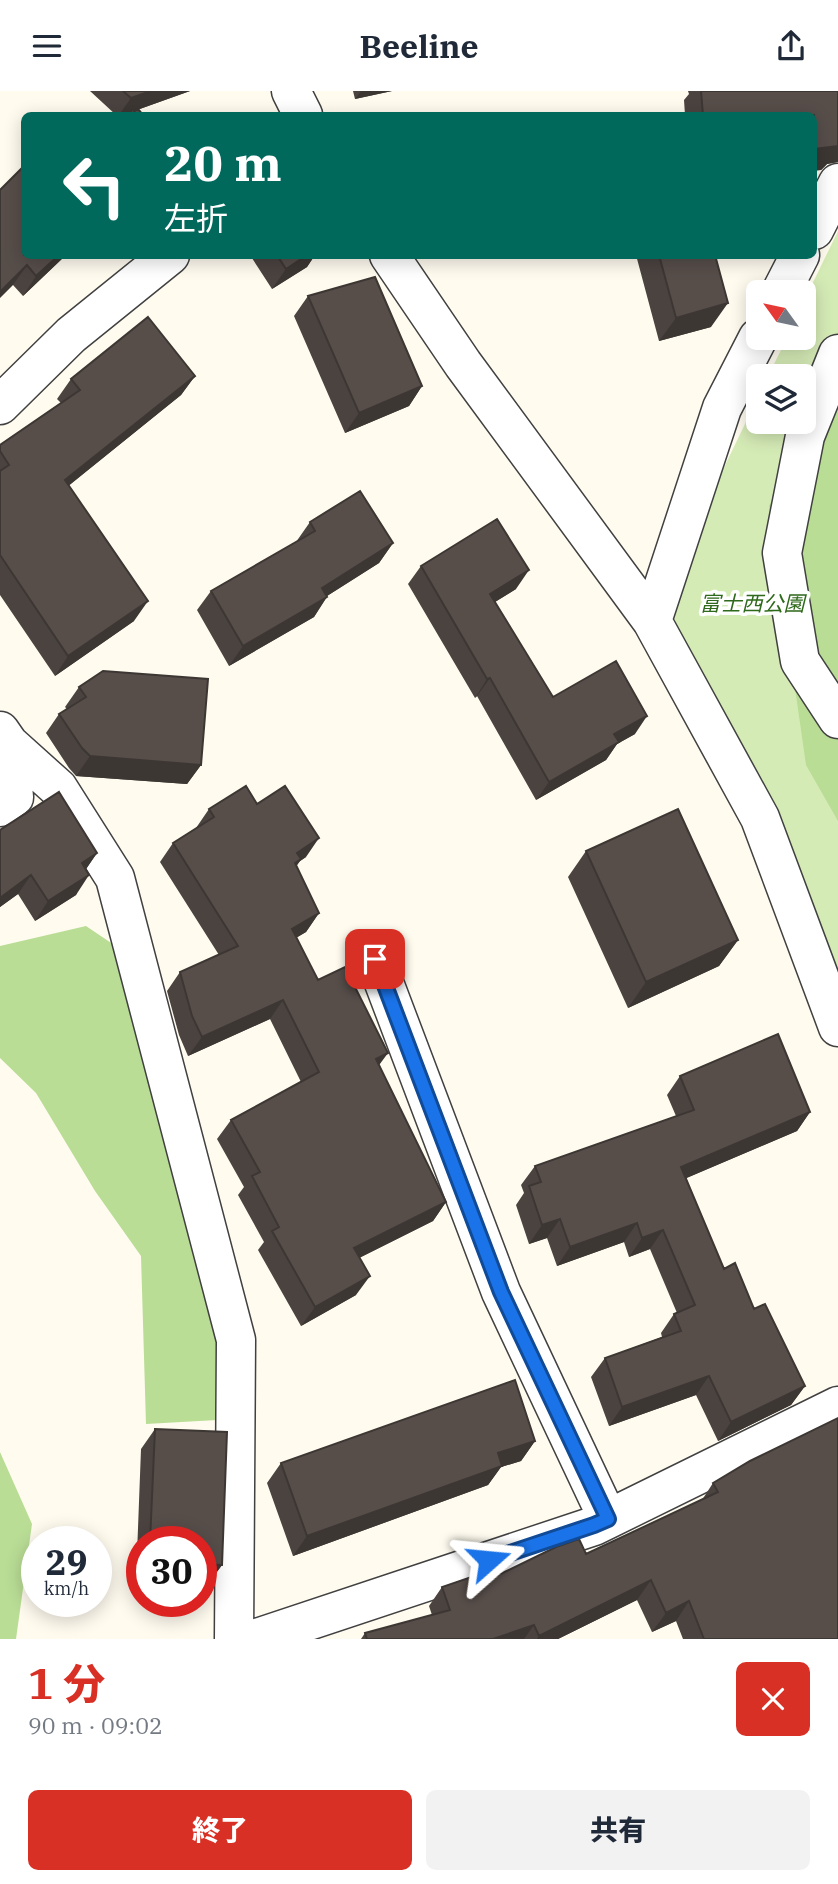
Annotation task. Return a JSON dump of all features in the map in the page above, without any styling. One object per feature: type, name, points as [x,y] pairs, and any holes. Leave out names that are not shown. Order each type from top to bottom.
[{"type":"street","points":[[291,91],[302,112]]},
{"type":"street","points":[[817,224],[838,183]]},
{"type":"street","points":[[0,405],[71,335],[165,259]]},
{"type":"street","points":[[392,259],[463,364],[652,621],[760,818],[838,1027]]},
{"type":"street","points":[[787,280],[798,259]]},
{"type":"street","points":[[652,621],[722,408],[752,350]]},
{"type":"street","points":[[838,354],[805,436],[782,553],[800,661],[838,719]]},
{"type":"street","points":[[0,807],[14,797],[5,737]]},
{"type":"street","points":[[5,737],[58,789],[115,878],[236,1340],[234,1639]]},
{"type":"street","points":[[375,959],[501,1292],[608,1519]]},
{"type":"street","points":[[254,1639],[594,1525],[838,1406]]},
{"type":"green space","name":"富士西公園","points":[[838,231],[838,1032],[659,602],[746,422],[746,434],[816,434],[816,364],[774,364],[781,350],[816,350],[814,280]]},
{"type":"green space","points":[[838,376],[838,821],[806,765],[769,506],[807,434],[816,434],[816,417]]},
{"type":"green space","points":[[86,926],[126,953],[235,1419],[146,1424],[141,1256],[95,1191],[36,1093],[0,1058],[0,946]]},
{"type":"green space","points":[[0,1452],[32,1524],[21,1526],[21,1603],[16,1639],[0,1639]]},
{"type":"building","points":[[123,91],[151,91],[131,98]]},
{"type":"building","points":[[701,91],[838,91],[838,146],[817,149],[817,112],[703,112]]},
{"type":"building","points":[[21,169],[21,259],[55,259],[36,276],[27,265],[0,292],[0,190]]},
{"type":"building","points":[[280,259],[301,259],[286,269]]},
{"type":"building","points":[[660,259],[716,259],[728,303],[676,318]]},
{"type":"building","points":[[375,277],[422,386],[359,413],[308,296]]},
{"type":"building","points":[[148,317],[195,376],[65,480],[148,601],[68,656],[0,555],[0,471],[9,465],[0,451],[0,445],[80,390],[71,379]]},
{"type":"building","points":[[360,491],[393,543],[322,588],[327,597],[243,646],[211,591],[315,531],[310,522]]},
{"type":"building","points":[[497,519],[529,570],[490,594],[553,697],[616,661],[647,716],[614,734],[619,742],[549,782],[490,678],[487,679],[421,566]]},
{"type":"building","points":[[103,671],[208,679],[201,765],[90,756],[59,714],[86,697],[79,687]]},
{"type":"building","points":[[246,786],[257,804],[285,786],[319,838],[297,853],[301,859],[295,863],[319,913],[292,929],[318,980],[345,967],[388,1053],[376,1059],[446,1202],[354,1248],[370,1276],[315,1307],[272,1231],[279,1227],[252,1176],[260,1172],[231,1120],[319,1072],[283,1000],[202,1037],[192,1016],[180,972],[238,946],[173,843],[214,817],[209,809]]},
{"type":"building","points":[[59,792],[97,853],[82,863],[89,875],[48,901],[31,875],[0,898],[0,830]]},
{"type":"building","points":[[678,809],[738,940],[646,982],[586,851]]},
{"type":"building","points":[[778,1034],[810,1112],[681,1167],[724,1269],[735,1263],[754,1309],[765,1304],[805,1386],[731,1422],[709,1376],[622,1407],[605,1358],[681,1331],[674,1314],[695,1305],[663,1230],[642,1238],[637,1223],[570,1247],[560,1219],[542,1225],[529,1186],[541,1182],[535,1166],[694,1110],[680,1076]]},
{"type":"building","points":[[515,1380],[535,1441],[498,1453],[502,1466],[307,1536],[281,1463]]},
{"type":"building","points":[[838,1418],[838,1639],[704,1639],[689,1601],[666,1613],[651,1580],[539,1636],[534,1625],[493,1639],[367,1639],[365,1633],[450,1610],[442,1587],[486,1572],[488,1580],[556,1547],[579,1539],[586,1554],[718,1492],[713,1483],[750,1461]]},
{"type":"building","points":[[155,1429],[227,1432],[222,1565],[217,1565],[217,1526],[151,1526]]},
{"type":"route","points":[[375,959],[501,1292],[608,1519],[489,1560]]}]
